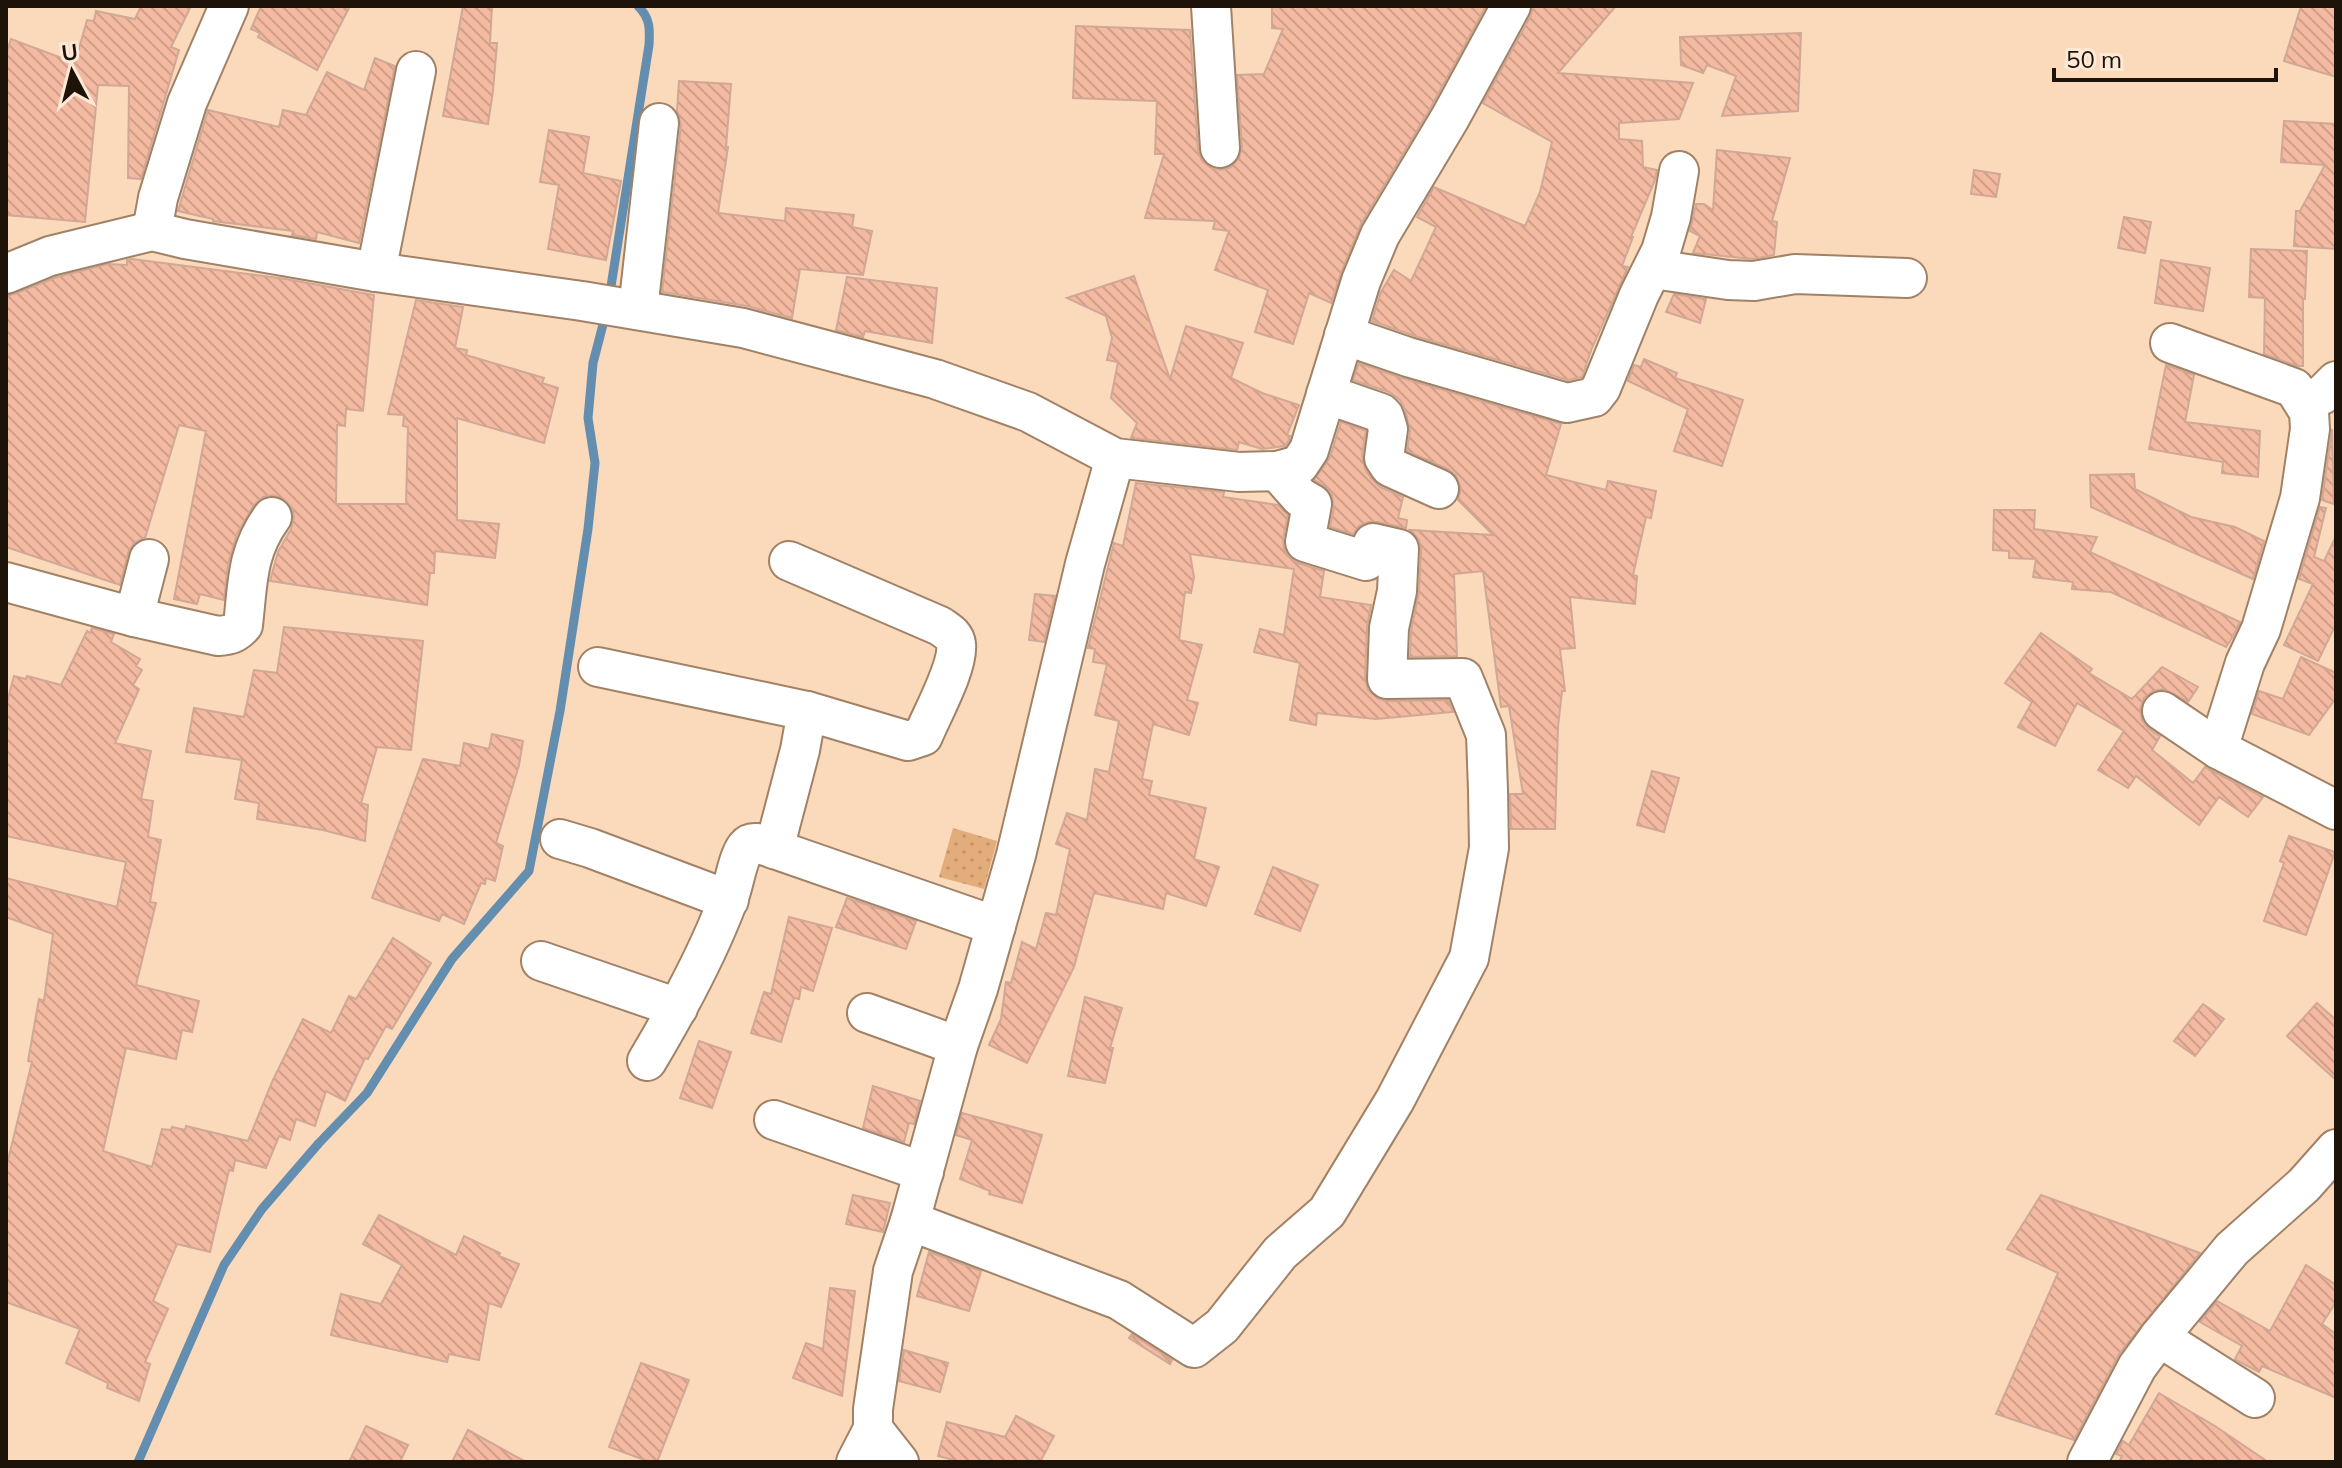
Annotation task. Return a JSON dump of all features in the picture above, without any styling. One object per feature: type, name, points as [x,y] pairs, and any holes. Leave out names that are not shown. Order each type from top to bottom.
[{"type":"street","points":[[152,231],[158,198],[187,103],[229,6]]},
{"type":"street","points":[[1211,6],[1220,148]]},
{"type":"street","points":[[6,274],[50,256],[152,231],[376,272],[582,301],[743,328],[935,379],[1028,412],[1115,458],[1239,472],[1277,471],[1299,465],[1309,450],[1361,281],[1380,235],[1450,118],[1511,6]]},
{"type":"street","points":[[376,272],[416,71]]},
{"type":"street","points":[[634,310],[659,123]]},
{"type":"street","points":[[1344,335],[1567,403],[1594,397],[1601,388],[1639,295],[1653,269],[1671,217],[1679,171]]},
{"type":"street","points":[[1653,269],[1754,281],[1795,274],[1907,278]]},
{"type":"street","points":[[2170,343],[2294,388],[2309,412],[2310,429],[2300,498],[2261,629],[2245,663],[2218,749]]},
{"type":"street","points":[[2304,401],[2322,395],[2336,381]]},
{"type":"street","points":[[1326,394],[1381,413],[1388,423],[1384,458],[1390,467],[1439,489]]},
{"type":"street","points":[[899,1462],[865,1446],[893,1271],[996,926],[1034,784],[1085,564],[1115,458]]},
{"type":"street","points":[[910,1221],[1119,1300],[1194,1348],[1222,1326],[1280,1253],[1327,1212],[1395,1100],[1469,958],[1489,848],[1486,735],[1463,678],[1387,679],[1389,628],[1397,591],[1399,549],[1373,543],[1366,561],[1305,542],[1312,504],[1300,497],[1277,471]]},
{"type":"street","points":[[6,582],[134,617],[218,636],[230,635],[238,632],[243,625],[254,548],[272,517]]},
{"type":"street","points":[[134,617],[149,559]]},
{"type":"street","points":[[598,667],[807,711],[908,741],[923,736],[956,661],[957,641],[951,633],[789,561]]},
{"type":"street","points":[[774,849],[807,711]]},
{"type":"street","points":[[2162,711],[2218,749],[2336,810]]},
{"type":"street","points":[[560,839],[729,900]]},
{"type":"street","points":[[647,1061],[678,1008],[729,900],[746,847],[751,843],[996,926]]},
{"type":"street","points":[[541,961],[678,1008]]},
{"type":"street","points":[[867,1013],[958,1046]]},
{"type":"street","points":[[774,1120],[924,1172]]},
{"type":"street","points":[[2087,1462],[2137,1367],[2159,1337],[2232,1249],[2320,1191],[2336,1149]]},
{"type":"street","points":[[2159,1337],[2255,1398]]},
{"type":"shaded area","points":[[953,828],[997,841],[984,889],[939,877]]},
{"type":"building","points":[[141,6],[191,6],[171,47],[179,50],[141,179],[128,178],[129,86],[98,85],[85,222],[6,215],[6,55],[11,39],[75,63],[87,20],[94,21],[96,11],[135,19]]},
{"type":"building","points":[[261,6],[350,6],[317,70],[258,37],[260,33],[251,29]]},
{"type":"building","points":[[463,6],[492,6],[490,43],[497,43],[488,124],[443,116]]},
{"type":"building","points":[[1272,6],[1486,6],[1431,107],[1361,224],[1331,303],[1309,293],[1293,344],[1255,332],[1268,290],[1215,270],[1229,231],[1213,229],[1215,221],[1145,218],[1164,154],[1155,154],[1157,101],[1073,98],[1076,26],[1190,30],[1198,150],[1202,161],[1210,167],[1221,170],[1231,167],[1239,158],[1242,147],[1237,75],[1264,74],[1283,29],[1272,28]]},
{"type":"building","points":[[1533,6],[1616,6],[1558,73],[1693,83],[1679,119],[1619,123],[1619,139],[1642,141],[1643,167],[1657,170],[1622,266],[1628,267],[1582,377],[1568,380],[1372,321],[1381,292],[1394,270],[1411,281],[1436,227],[1417,217],[1434,187],[1525,226],[1540,192],[1552,142],[1483,103]]},
{"type":"building","points":[[2301,6],[2336,6],[2336,77],[2284,61]]},
{"type":"building","points":[[1801,33],[1798,111],[1722,116],[1736,76],[1707,65],[1703,73],[1681,65],[1680,37]]},
{"type":"building","points":[[375,58],[395,66],[359,243],[317,232],[316,239],[292,235],[293,231],[213,221],[178,211],[208,110],[279,127],[283,110],[306,115],[327,72],[364,90]]},
{"type":"building","points":[[679,81],[731,84],[728,147],[718,213],[785,221],[786,208],[854,215],[852,227],[872,231],[863,275],[800,269],[792,318],[747,306],[662,292],[681,125],[677,111]]},
{"type":"building","points":[[2284,121],[2336,124],[2336,249],[2294,246],[2296,211],[2300,211],[2325,165],[2281,162]]},
{"type":"building","points":[[549,130],[589,137],[583,173],[621,181],[606,260],[548,249],[559,185],[540,182]]},
{"type":"building","points":[[1717,150],[1790,158],[1772,221],[1777,222],[1774,255],[1753,259],[1693,253],[1700,236],[1690,231],[1696,204],[1704,204],[1713,210]]},
{"type":"building","points":[[1974,170],[2000,174],[1996,197],[1971,194]]},
{"type":"building","points":[[2124,217],[2151,222],[2145,253],[2118,248]]},
{"type":"building","points":[[2251,249],[2307,251],[2303,366],[2264,354],[2265,298],[2249,297]]},
{"type":"building","points":[[127,260],[286,279],[374,295],[363,411],[346,409],[345,426],[337,425],[336,504],[406,504],[408,427],[403,426],[404,415],[388,414],[416,300],[463,307],[455,348],[467,350],[466,355],[544,378],[542,383],[558,388],[544,443],[457,418],[457,520],[499,524],[495,558],[435,551],[427,605],[270,581],[278,552],[294,517],[292,508],[284,499],[272,495],[263,497],[254,505],[237,534],[228,564],[224,600],[200,594],[197,604],[174,599],[206,431],[179,425],[145,538],[134,543],[128,553],[120,585],[6,547],[6,296],[57,277],[108,264],[127,265]]},
{"type":"building","points":[[2161,260],[2210,268],[2203,311],[2155,303]]},
{"type":"building","points":[[1134,276],[1170,379],[1186,326],[1243,343],[1231,378],[1262,393],[1299,405],[1285,446],[1262,449],[1239,442],[1237,450],[1131,438],[1137,423],[1111,398],[1118,362],[1107,360],[1112,338],[1106,316],[1067,298]]},
{"type":"building","points":[[847,277],[937,288],[932,343],[865,331],[863,337],[836,330]]},
{"type":"building","points":[[1674,294],[1706,299],[1700,323],[1666,312]]},
{"type":"building","points":[[1644,359],[1677,373],[1675,378],[1743,400],[1722,466],[1674,451],[1688,409],[1628,381],[1634,365],[1641,367]]},
{"type":"building","points":[[1359,363],[1561,424],[1546,475],[1606,490],[1608,481],[1656,491],[1651,518],[1646,517],[1633,575],[1637,576],[1635,604],[1570,597],[1575,648],[1560,649],[1565,691],[1562,691],[1558,727],[1555,829],[1511,829],[1510,794],[1523,794],[1509,706],[1501,707],[1483,571],[1454,574],[1457,656],[1410,657],[1421,550],[1419,540],[1410,530],[1493,535],[1458,500],[1461,488],[1456,476],[1448,469],[1407,451],[1410,431],[1405,409],[1400,400],[1389,392],[1353,380]]},
{"type":"building","points":[[2166,365],[2194,375],[2185,422],[2260,431],[2258,477],[2222,473],[2223,462],[2149,449]]},
{"type":"building","points":[[1341,422],[1366,431],[1362,455],[1365,469],[1380,487],[1403,497],[1398,518],[1407,520],[1406,528],[1368,522],[1359,526],[1353,534],[1330,527],[1334,508],[1332,496],[1314,480],[1330,457]]},
{"type":"building","points":[[2332,429],[2334,504],[2322,500]]},
{"type":"building","points":[[2134,474],[2135,489],[2191,517],[2235,527],[2264,541],[2253,579],[2091,507],[2090,475]]},
{"type":"building","points":[[1136,483],[1224,492],[1223,497],[1278,505],[1288,515],[1283,539],[1289,557],[1324,571],[1320,597],[1371,605],[1365,678],[1368,690],[1377,698],[1387,701],[1448,700],[1453,712],[1376,719],[1317,713],[1316,725],[1290,720],[1300,663],[1254,652],[1260,629],[1284,635],[1294,569],[1190,554],[1194,577],[1191,593],[1185,592],[1179,640],[1202,645],[1187,700],[1198,703],[1189,735],[1153,724],[1142,779],[1152,781],[1149,795],[1206,808],[1194,859],[1219,867],[1206,906],[1166,893],[1163,909],[1094,893],[1074,967],[1027,1063],[989,1045],[1001,1019],[1006,982],[1011,983],[1022,942],[1036,949],[1046,913],[1056,915],[1070,849],[1056,844],[1067,813],[1087,820],[1095,769],[1109,772],[1119,721],[1095,715],[1107,664],[1093,662],[1095,649],[1088,648],[1114,543],[1123,546]]},
{"type":"building","points":[[2320,507],[2326,508],[2314,557],[2324,561],[2336,536],[2336,624],[2318,661],[2284,645],[2313,584],[2299,579]]},
{"type":"building","points":[[1994,510],[2035,510],[2034,529],[2097,537],[2090,552],[2240,622],[2226,647],[2111,592],[2072,589],[2073,582],[2033,577],[2036,559],[2009,558],[2009,551],[1993,550]]},
{"type":"building","points":[[1035,594],[1055,596],[1044,642],[1029,640]]},
{"type":"building","points":[[284,627],[423,641],[411,750],[377,747],[361,803],[368,805],[365,841],[257,819],[259,803],[235,799],[242,760],[186,752],[194,708],[244,717],[254,670],[277,673]]},
{"type":"building","points":[[92,628],[114,634],[111,642],[140,659],[136,666],[142,670],[133,685],[139,689],[115,743],[151,751],[141,799],[153,801],[148,837],[161,840],[150,902],[156,903],[136,985],[199,1001],[192,1032],[182,1030],[176,1059],[126,1048],[103,1151],[152,1167],[162,1129],[171,1130],[172,1127],[185,1130],[186,1126],[248,1141],[303,1019],[331,1033],[349,996],[356,999],[393,938],[431,963],[392,1029],[386,1026],[368,1059],[365,1058],[345,1101],[326,1091],[315,1126],[296,1119],[290,1140],[279,1136],[266,1168],[235,1160],[233,1171],[229,1170],[210,1252],[177,1244],[153,1301],[168,1309],[145,1362],[150,1364],[139,1401],[107,1388],[108,1383],[66,1363],[80,1329],[6,1302],[6,1168],[32,1062],[28,1061],[39,999],[44,1001],[53,934],[6,917],[6,878],[117,907],[126,862],[6,836],[6,706],[14,676],[26,679],[27,676],[61,685],[87,631],[90,633]]},
{"type":"building","points":[[2041,633],[2092,669],[2089,673],[2132,699],[2162,667],[2198,687],[2188,702],[2164,689],[2153,691],[2144,698],[2140,709],[2142,720],[2160,736],[2152,750],[2193,783],[2205,767],[2263,797],[2248,817],[2219,797],[2199,825],[2136,776],[2128,788],[2098,770],[2124,731],[2077,703],[2055,746],[2018,727],[2032,702],[2005,683]]},
{"type":"building","points":[[2301,657],[2336,673],[2336,698],[2309,735],[2252,714],[2259,691],[2283,699]]},
{"type":"building","points":[[492,734],[523,741],[496,843],[503,846],[495,881],[486,878],[485,884],[481,883],[464,924],[442,914],[439,921],[372,898],[423,759],[460,766],[464,743],[489,749]]},
{"type":"building","points":[[1652,771],[1679,778],[1664,832],[1637,825]]},
{"type":"building","points":[[2289,836],[2335,852],[2306,935],[2264,921],[2284,863],[2280,861]]},
{"type":"building","points":[[1273,867],[1318,885],[1300,931],[1255,914]]},
{"type":"building","points":[[847,898],[916,921],[906,949],[836,927]]},
{"type":"building","points":[[789,917],[832,928],[813,991],[801,987],[799,999],[794,998],[781,1042],[751,1033],[764,992],[771,994]]},
{"type":"building","points":[[1085,997],[1122,1008],[1110,1048],[1113,1048],[1105,1083],[1068,1076]]},
{"type":"building","points":[[2317,1003],[2336,1020],[2336,1080],[2287,1036]]},
{"type":"building","points":[[2203,1004],[2224,1019],[2195,1056],[2174,1041]]},
{"type":"building","points":[[699,1041],[731,1052],[712,1108],[680,1098]]},
{"type":"building","points":[[873,1086],[920,1101],[914,1124],[909,1123],[904,1142],[863,1128]]},
{"type":"building","points":[[962,1113],[1042,1135],[1022,1203],[989,1194],[990,1191],[960,1179],[972,1140],[956,1135]]},
{"type":"building","points":[[853,1195],[890,1203],[883,1232],[846,1224]]},
{"type":"building","points":[[2041,1195],[2200,1253],[2119,1354],[2074,1440],[1996,1414],[2058,1273],[2007,1249]]},
{"type":"building","points":[[379,1215],[456,1255],[464,1236],[519,1264],[501,1307],[489,1303],[479,1360],[449,1354],[447,1362],[331,1335],[341,1294],[381,1304],[402,1265],[363,1244]]},
{"type":"building","points":[[929,1252],[981,1271],[969,1311],[917,1296]]},
{"type":"building","points":[[2306,1265],[2336,1285],[2336,1302],[2322,1324],[2336,1334],[2336,1398],[2262,1366],[2259,1372],[2236,1360],[2242,1346],[2200,1322],[2217,1301],[2270,1331]]},
{"type":"building","points":[[830,1288],[855,1291],[842,1396],[793,1378],[806,1343],[823,1349]]},
{"type":"building","points":[[1132,1334],[1172,1360],[1170,1364],[1129,1338]]},
{"type":"building","points":[[904,1350],[948,1363],[940,1392],[899,1381]]},
{"type":"building","points":[[641,1363],[689,1380],[657,1462],[609,1447]]},
{"type":"building","points":[[2159,1393],[2268,1462],[2119,1462],[2122,1456],[2116,1454],[2123,1441],[2129,1445]]},
{"type":"building","points":[[1016,1416],[1054,1436],[1040,1462],[962,1462],[938,1456],[947,1422],[1005,1437]]},
{"type":"building","points":[[366,1426],[408,1445],[400,1462],[349,1462]]},
{"type":"building","points":[[468,1430],[526,1462],[452,1462]]},
{"type":"waterway","points":[[609,299],[649,45],[648,24],[638,6]]},
{"type":"waterway","points":[[138,1462],[224,1265],[262,1209],[367,1093],[452,959],[529,871],[560,711],[588,529],[595,463],[588,418],[593,363],[606,313]]}]
